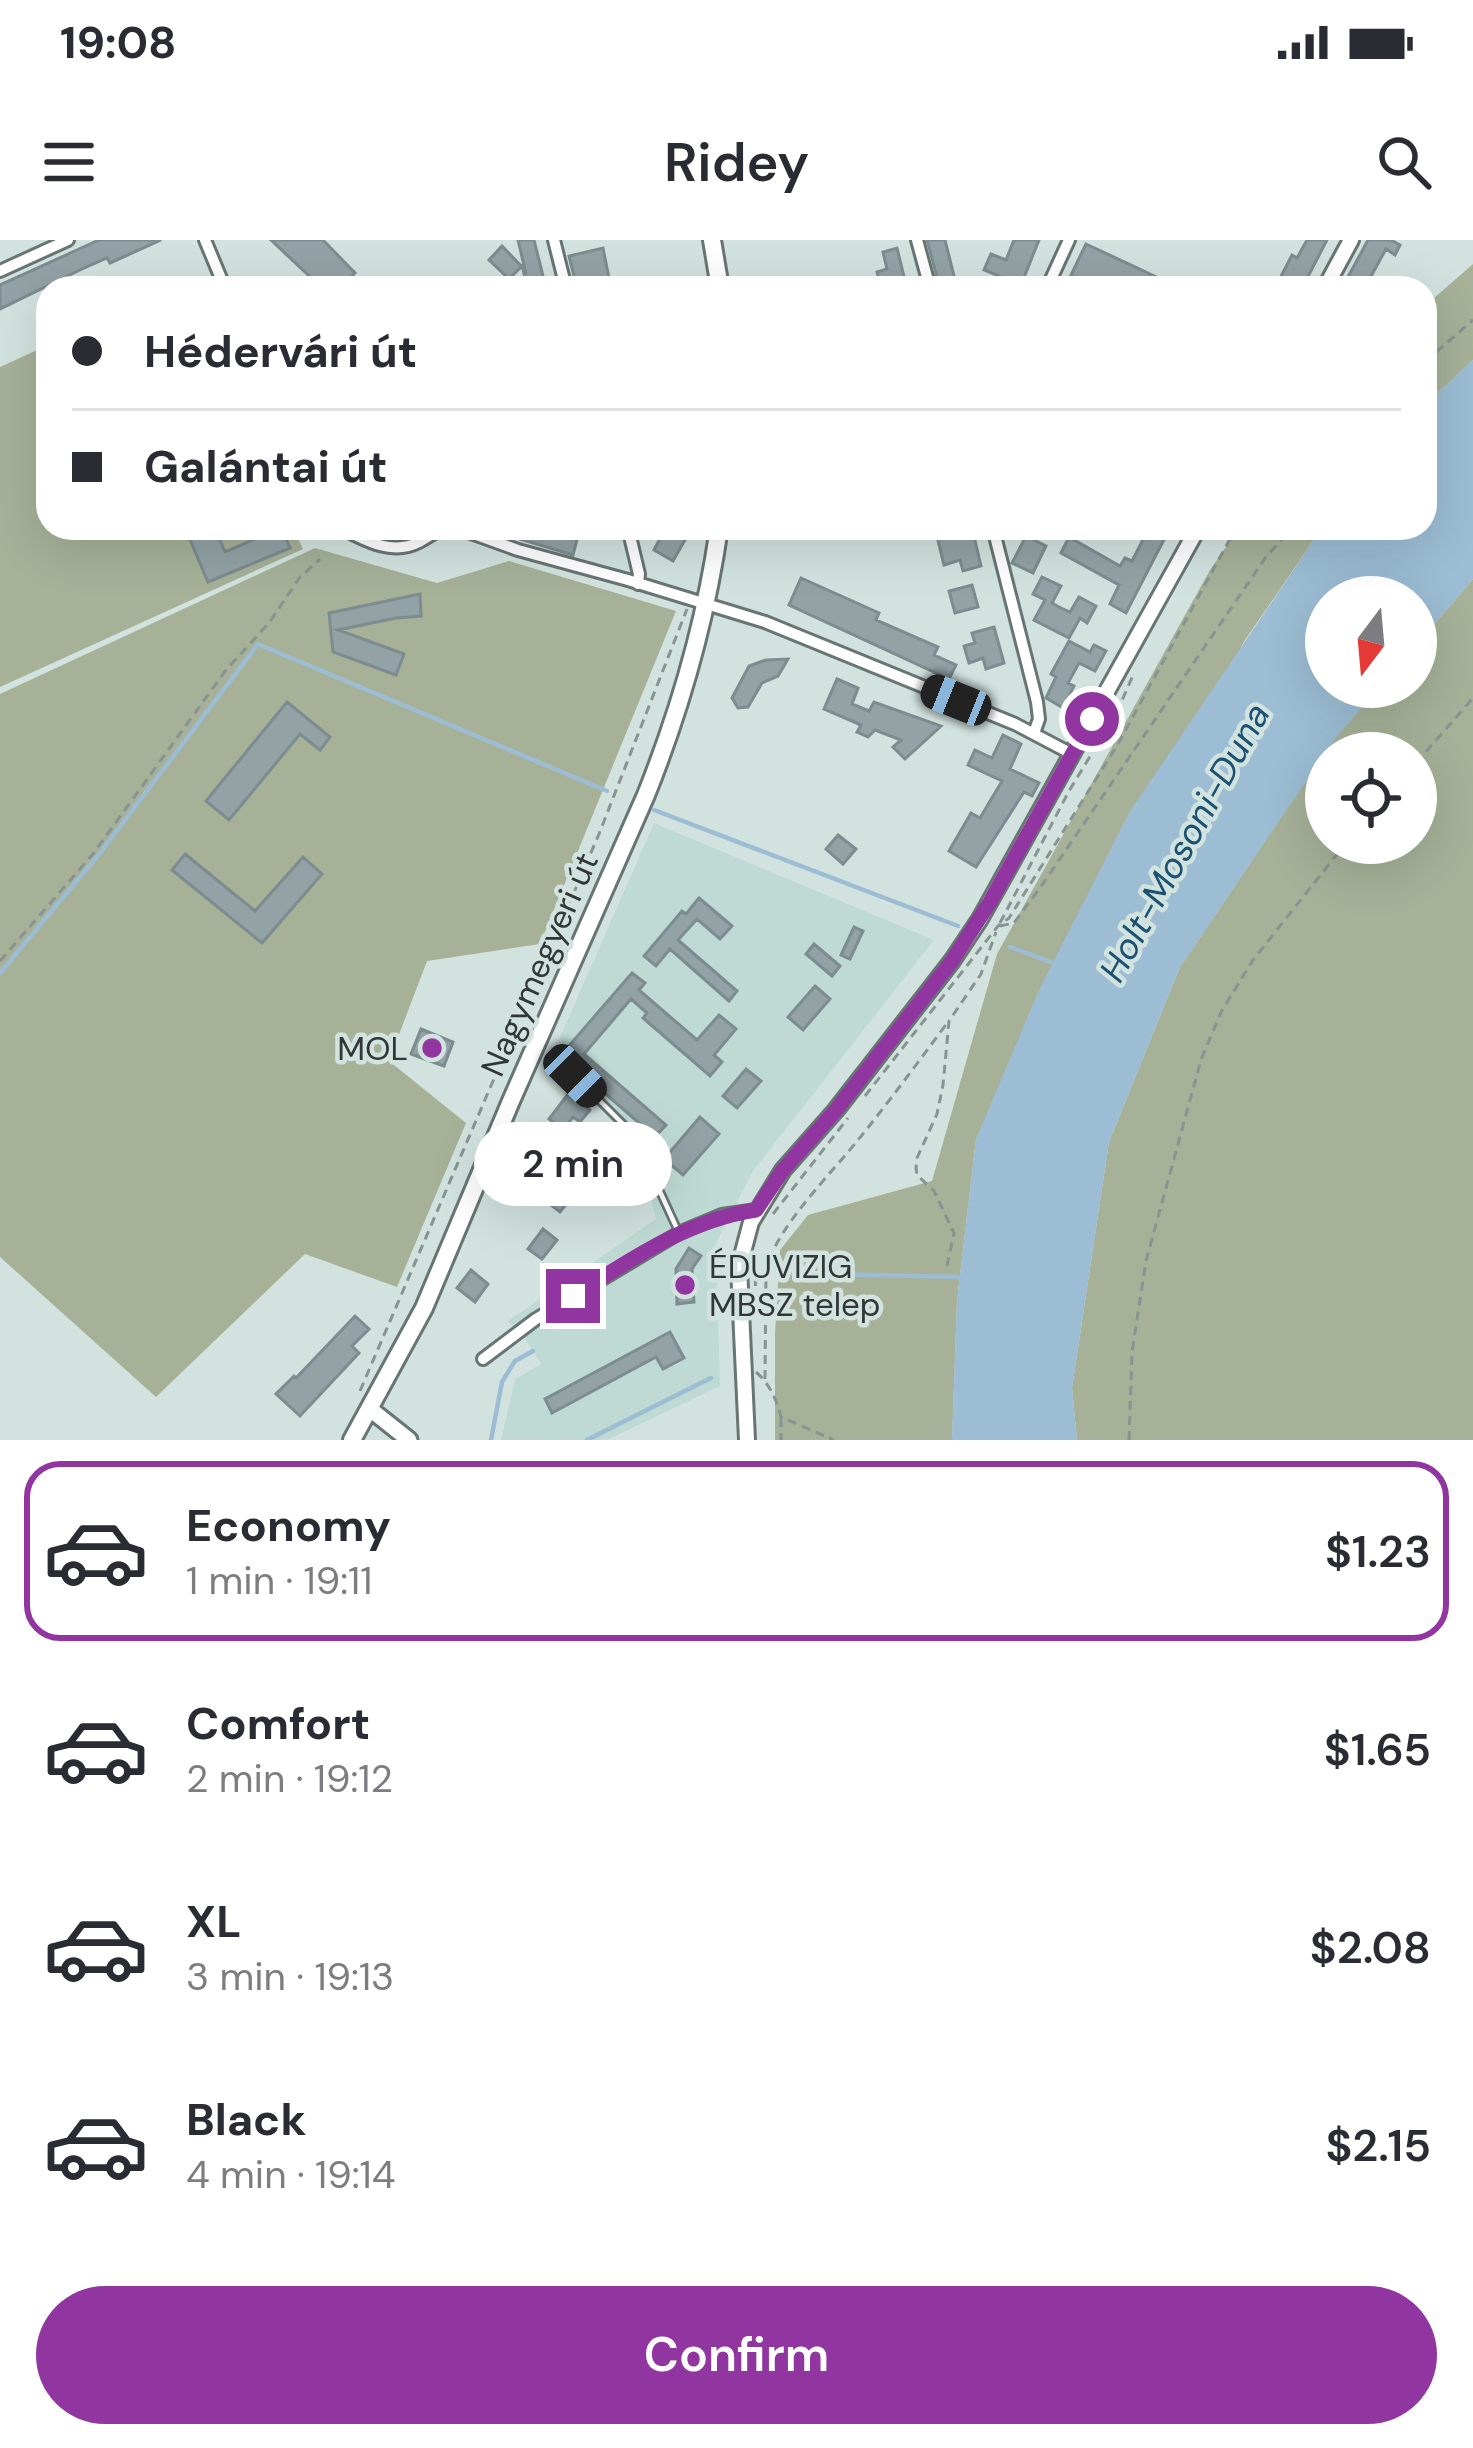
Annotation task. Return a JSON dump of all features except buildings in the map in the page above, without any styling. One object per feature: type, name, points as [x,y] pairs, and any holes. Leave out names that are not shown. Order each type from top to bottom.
[{"type":"main road","points":[[712,240],[717,276]]},
{"type":"main road","name":"Nagymegyeri út","points":[[352,1440],[363,1404],[424,1308],[663,753],[715,540]]},
{"type":"main road","points":[[363,1404],[409,1440]]},
{"type":"street","points":[[0,271],[68,240]]},
{"type":"street","points":[[205,240],[220,276]]},
{"type":"street","points":[[554,240],[563,276]]},
{"type":"street","points":[[917,240],[927,276]]},
{"type":"street","points":[[1053,276],[1069,240]]},
{"type":"street","points":[[1332,276],[1351,240]]},
{"type":"street","points":[[366,540],[397,547],[421,540]]},
{"type":"street","points":[[491,540],[765,622],[1034,733],[1072,754]]},
{"type":"street","points":[[631,540],[638,584]]},
{"type":"street","points":[[996,540],[1037,702],[1039,719],[1034,733]]},
{"type":"street","points":[[747,1440],[740,1267],[783,1170],[952,961],[990,902],[1191,540]]},
{"type":"street","points":[[483,1359],[536,1319],[679,1233],[722,1215],[763,1214]]},
{"type":"lane","points":[[575,1076],[634,1135],[679,1233]]},
{"type":"path","points":[[1437,352],[1473,320]]},
{"type":"path","points":[[763,1214],[1009,918],[1118,744],[1229,540]]},
{"type":"path","points":[[998,926],[1014,923],[1042,885],[1281,540]]},
{"type":"path","points":[[0,961],[93,854],[226,670],[269,623],[300,577],[320,559]]},
{"type":"path","points":[[363,1404],[684,623],[697,603]]},
{"type":"path","points":[[781,1440],[778,1404],[764,1379],[770,1253],[950,1021],[981,974],[998,926],[1134,673]]},
{"type":"path","points":[[1437,739],[1473,698]]},
{"type":"path","points":[[1129,1440],[1132,1352],[1146,1261],[1201,1060],[1221,1012],[1253,959],[1329,864]]},
{"type":"path","points":[[947,1266],[954,1233],[934,1190],[917,1175],[916,1168],[940,1100],[950,1021]]},
{"type":"path","points":[[755,1257],[755,1310]]},
{"type":"path","points":[[757,1372],[758,1395]]},
{"type":"path","points":[[781,1417],[834,1440]]},
{"type":"shaded area","points":[[1473,264],[1473,360],[1437,394],[1437,296]]},
{"type":"shaded area","points":[[36,350],[36,540],[299,540],[303,549],[0,687],[0,367]]},
{"type":"shaded area","points":[[1231,540],[1314,540],[1245,640],[976,1139],[957,1301],[952,1440],[775,1440],[780,1250],[808,1215],[932,1181],[997,954]]},
{"type":"shaded area","points":[[315,548],[437,583],[509,561],[676,611],[540,944],[427,961],[389,1061],[466,1123],[397,1287],[305,1254],[156,1397],[0,1257],[0,694]]},
{"type":"shaded area","points":[[1473,579],[1473,1440],[1077,1440],[1072,1388],[1109,1142],[1180,967],[1305,782],[1305,864],[1437,864],[1437,732],[1340,732],[1361,708],[1437,708],[1437,621]]},
{"type":"shaded area","points":[[654,823],[934,940],[753,1171],[716,1243],[720,1386],[607,1440],[501,1440],[515,1379],[541,1364],[508,1321],[656,1219],[638,1144],[551,1058]]},
{"type":"water","name":"Holt-Mosoni-Duna","points":[[1473,360],[1473,579],[1437,621],[1437,576],[1305,576],[1305,708],[1361,708],[1341,732],[1305,732],[1305,783],[1180,967],[1109,1142],[1072,1388],[1077,1440],[952,1440],[957,1301],[976,1139],[1039,990],[1130,811],[1314,540],[1437,540],[1437,394]]},
{"type":"waterway","points":[[0,973],[100,853],[258,644],[607,791]]},
{"type":"waterway","points":[[654,810],[958,926]]},
{"type":"waterway","points":[[1010,947],[1056,964]]},
{"type":"waterway","points":[[786,1273],[960,1277]]},
{"type":"waterway","points":[[491,1440],[502,1382],[515,1361],[533,1351]]},
{"type":"waterway","points":[[587,1440],[711,1378]]},
{"type":"place","name":"MOL","points":[[432,1048]]},
{"type":"place","name":"ÉDUVIZIG MBSZ telep","points":[[685,1285]]},
{"type":"route","points":[[573,1296],[679,1233],[722,1215],[756,1210],[952,961],[1092,719]]}]
